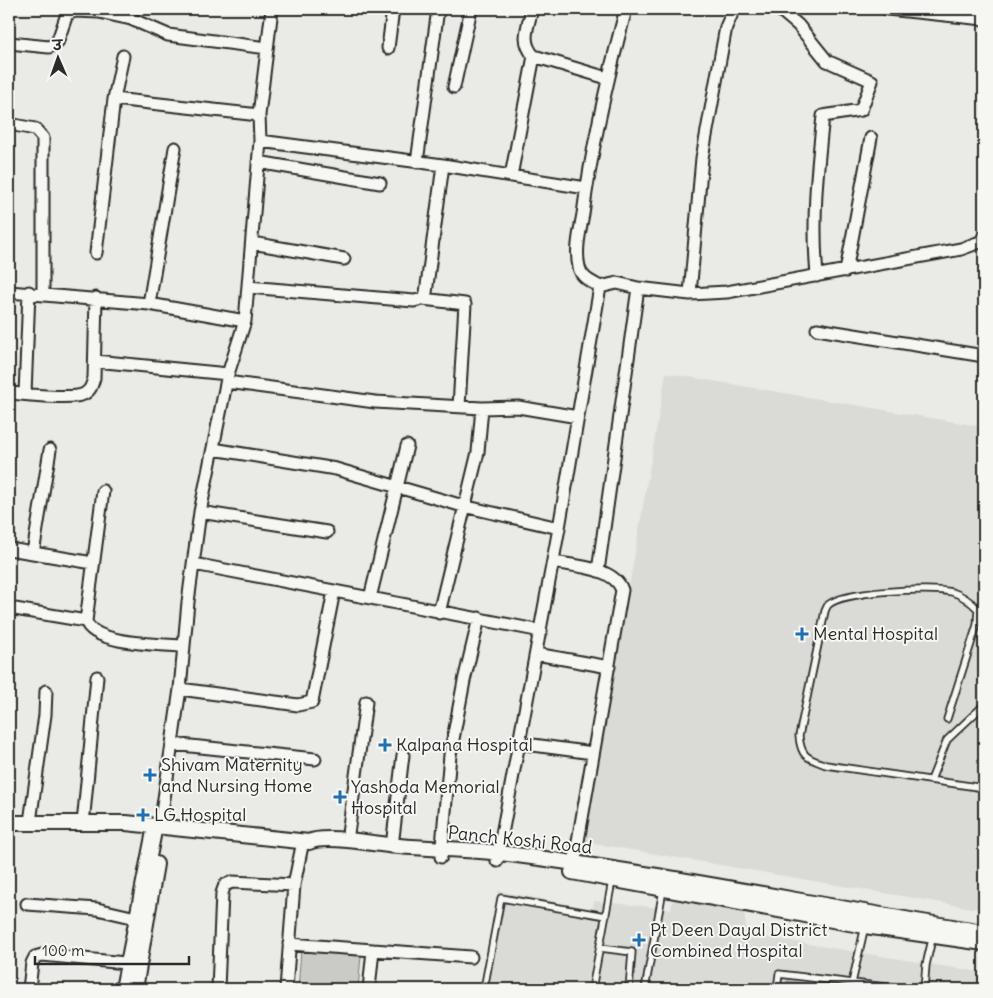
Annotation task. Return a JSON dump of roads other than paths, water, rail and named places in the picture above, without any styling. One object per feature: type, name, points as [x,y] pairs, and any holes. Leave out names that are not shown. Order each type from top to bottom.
[{"type":"street","points":[[123,989],[134,963],[160,824],[180,689],[183,646],[200,512],[227,378],[245,321],[260,141],[259,115],[272,9]]},
{"type":"street","points":[[388,48],[393,9]]},
{"type":"street","points":[[417,162],[438,9]]},
{"type":"street","points":[[454,87],[471,9]]},
{"type":"street","points":[[532,9],[525,40],[526,47],[534,56],[608,78]]},
{"type":"street","points":[[626,9],[608,78],[586,188],[577,255],[579,269],[582,274],[600,287],[617,283],[638,288],[690,294],[727,292],[961,249],[983,241]]},
{"type":"street","points":[[690,294],[702,158],[726,27],[734,9]]},
{"type":"street","points":[[779,9],[798,25],[827,62],[872,81],[861,110],[823,116],[814,203],[813,235],[817,276]]},
{"type":"street","points":[[887,9],[984,19]]},
{"type":"street","points":[[9,43],[49,47],[57,43],[67,12],[76,11],[99,12],[137,21],[168,35],[267,48]]},
{"type":"street","points":[[96,253],[114,99],[124,56]]},
{"type":"street","points":[[511,176],[534,56]]},
{"type":"street","points":[[114,99],[259,115]]},
{"type":"street","points":[[9,124],[35,129],[43,138],[44,293]]},
{"type":"street","points":[[846,271],[871,138]]},
{"type":"street","points":[[260,141],[443,165],[586,188]]},
{"type":"street","points":[[149,304],[175,148]]},
{"type":"street","points":[[258,162],[380,184]]},
{"type":"street","points":[[423,299],[426,293],[443,165]]},
{"type":"street","points":[[252,243],[344,259]]},
{"type":"street","points":[[248,287],[414,301],[423,299],[466,304],[459,406]]},
{"type":"street","points":[[600,287],[541,631],[518,743],[498,857],[614,875]]},
{"type":"street","points":[[598,571],[638,288]]},
{"type":"street","points":[[9,292],[44,293],[149,304],[245,321]]},
{"type":"street","points":[[25,394],[29,292]]},
{"type":"street","points":[[9,393],[83,395],[91,388],[95,361],[96,298]]},
{"type":"street","points":[[817,329],[984,356]]},
{"type":"street","points":[[95,361],[227,378],[375,402],[482,408],[518,406],[578,417]]},
{"type":"street","points":[[439,613],[463,506],[478,452],[482,408]]},
{"type":"street","points":[[370,598],[407,446]]},
{"type":"street","points":[[213,449],[336,469],[463,506],[559,528]]},
{"type":"street","points":[[33,553],[50,450]]},
{"type":"street","points":[[102,491],[86,621],[87,626],[96,634],[120,640],[183,646]]},
{"type":"street","points":[[200,512],[327,532]]},
{"type":"street","points":[[9,549],[93,563]]},
{"type":"street","points":[[553,562],[598,571],[619,581],[622,590],[574,864]]},
{"type":"street","points":[[194,564],[439,613],[479,618],[541,631]]},
{"type":"street","points":[[180,689],[298,704],[312,702],[334,591]]},
{"type":"street","points":[[9,608],[86,621]]},
{"type":"street","points":[[286,989],[294,886],[306,842],[314,845],[441,853],[450,756],[464,681],[479,618]]},
{"type":"street","points":[[536,654],[609,667]]},
{"type":"street","points":[[83,824],[97,677]]},
{"type":"street","points":[[30,822],[45,715],[46,691]]},
{"type":"street","points":[[347,841],[366,702]]},
{"type":"street","points":[[518,743],[593,753]]},
{"type":"street","points":[[172,744],[315,759]]},
{"type":"street","points":[[392,846],[403,755]]},
{"type":"street","name":"Panch Koshi Road","points":[[9,823],[160,824],[306,842],[315,839],[347,841],[441,853],[574,864],[614,875],[866,920],[984,932]]},
{"type":"street","name":"Panch Koshi Road","points":[[9,832],[31,831],[49,824]]},
{"type":"street","points":[[135,989],[136,918],[160,824]]},
{"type":"street","points":[[218,989],[222,893],[226,885],[232,882],[294,886]]},
{"type":"street","points":[[28,904],[97,909],[136,918]]},
{"type":"street","points":[[866,920],[933,935],[984,943]]},
{"type":"street","points":[[289,944],[471,957]]},
{"type":"street","points":[[370,989],[372,950]]},
{"type":"street","points":[[29,989],[34,957],[42,955],[134,963]]},
{"type":"lane","points":[[947,719],[977,625],[978,609],[970,600],[953,593],[930,589],[884,592],[840,599],[829,604],[825,611],[799,736],[800,751],[808,759],[826,766],[984,788]]},
{"type":"lane","points":[[931,780],[947,740],[984,705]]},
{"type":"lane","points":[[592,989],[614,875]]},
{"type":"lane","points":[[644,989],[664,883]]},
{"type":"lane","points":[[484,989],[501,898],[606,916]]},
{"type":"lane","points":[[852,982],[866,920]]},
{"type":"lane","points":[[924,989],[926,964],[933,935]]},
{"type":"lane","points":[[600,948],[632,952],[629,989]]},
{"type":"lane","points":[[777,989],[779,974],[902,989]]},
{"type":"place","name":"Mental Hospital","points":[[802,634]]},
{"type":"place","name":"Kalpana Hospital","points":[[385,745]]},
{"type":"place","name":"Shivam Maternity and Nursing Home","points":[[150,775]]},
{"type":"place","name":"Yashoda Memorial Hospital","points":[[340,797]]},
{"type":"place","name":"LG Hospital","points":[[143,815]]},
{"type":"place","name":"Pt Deen Dayal District Combined Hospital","points":[[639,940]]}]
